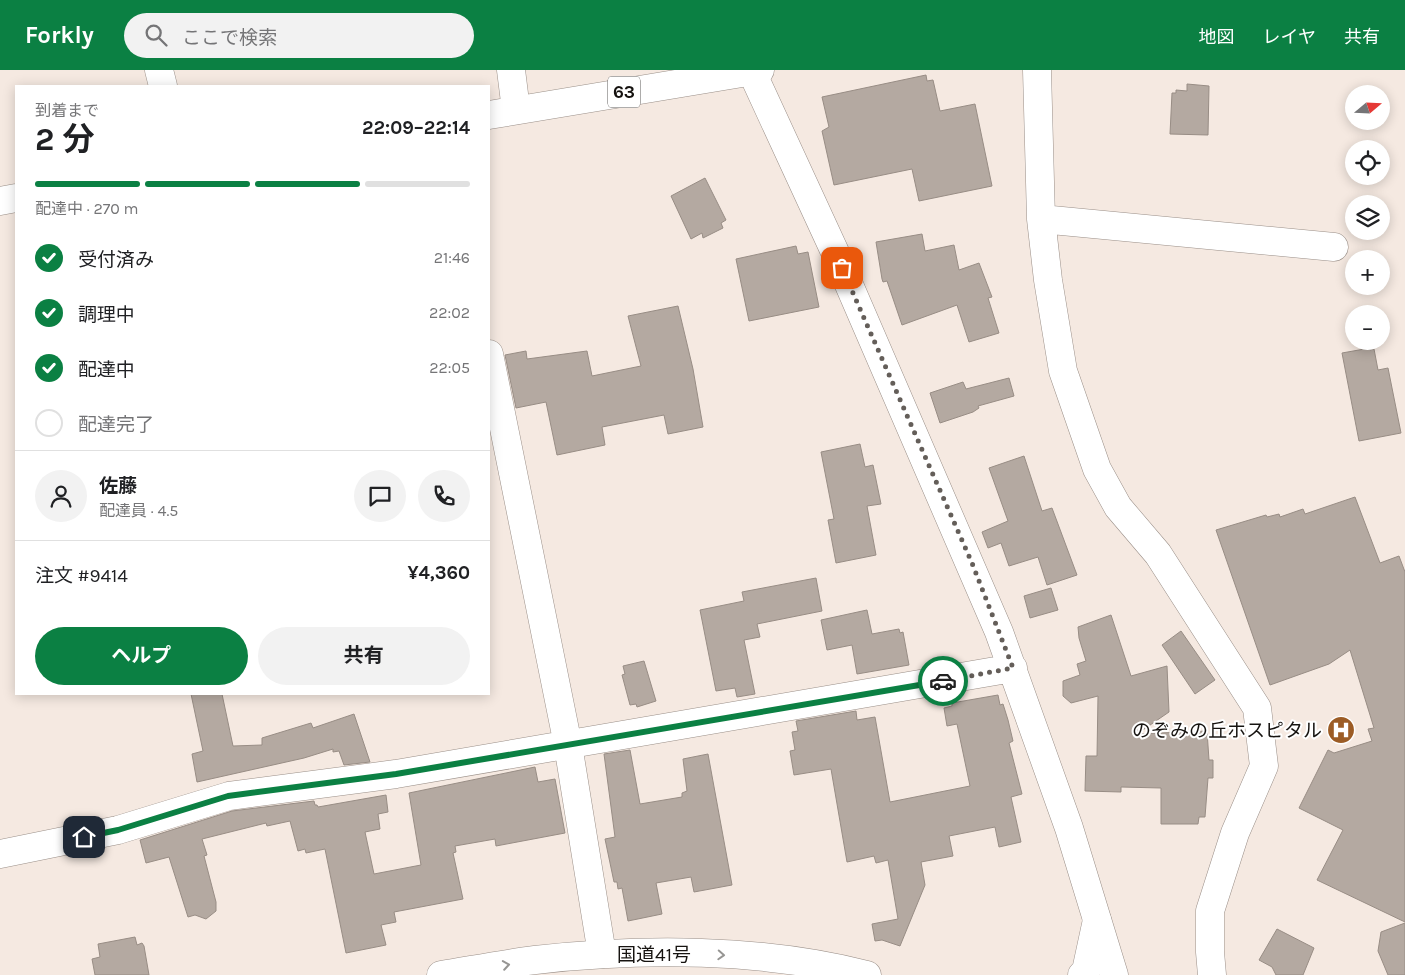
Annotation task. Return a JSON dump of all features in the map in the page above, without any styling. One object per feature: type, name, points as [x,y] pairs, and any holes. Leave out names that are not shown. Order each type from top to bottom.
[{"type":"main road","points":[[159,70],[163,85]]},
{"type":"main road","points":[[511,70],[516,110]]},
{"type":"main road","points":[[754,70],[968,555],[1013,668],[1069,828],[1114,975]]},
{"type":"main road","name":"63","points":[[490,114],[754,70]]},
{"type":"main road","points":[[1037,70],[1041,219],[1048,280],[1063,371],[1097,469],[1118,507],[1158,554],[1257,708],[1264,766],[1235,833],[1210,911],[1212,975]]},
{"type":"main road","points":[[0,201],[15,198]]},
{"type":"main road","points":[[1041,219],[1334,247]]},
{"type":"main road","points":[[490,359],[568,746],[602,954]]},
{"type":"main road","points":[[0,854],[118,830],[228,796],[396,774],[568,746],[1013,668]]},
{"type":"main road","points":[[1082,975],[1086,971],[1097,920]]},
{"type":"main road","name":"国道41号","points":[[441,975],[534,960],[602,954],[690,953],[763,957],[811,963],[867,975]]},
{"type":"building","points":[[926,75],[927,81],[933,80],[940,111],[975,104],[992,186],[919,201],[912,169],[834,185],[822,131],[829,127],[822,97]]},
{"type":"building","points":[[1187,84],[1209,86],[1208,135],[1170,134],[1172,93],[1176,93],[1176,90],[1187,91]]},
{"type":"building","points":[[705,178],[726,220],[721,223],[723,228],[703,238],[702,233],[691,239],[671,196]]},
{"type":"building","points":[[922,234],[925,251],[954,245],[959,270],[979,263],[992,297],[988,298],[999,333],[969,342],[957,305],[902,325],[887,281],[883,282],[882,279],[876,242]]},
{"type":"building","points":[[796,246],[798,254],[808,252],[819,307],[749,321],[736,259]]},
{"type":"building","points":[[678,306],[693,369],[703,427],[668,434],[664,415],[602,427],[605,445],[557,455],[546,402],[516,408],[505,355],[526,351],[527,359],[587,351],[592,376],[641,366],[628,316]]},
{"type":"building","points":[[1374,350],[1378,370],[1388,368],[1401,433],[1359,441],[1342,353]]},
{"type":"building","points":[[1009,378],[1014,396],[978,406],[979,408],[973,412],[940,423],[930,393],[963,382],[966,389]]},
{"type":"building","points":[[860,444],[865,467],[873,465],[881,504],[867,506],[876,555],[836,563],[828,520],[834,519],[821,452]]},
{"type":"building","points":[[1024,456],[1042,511],[1052,508],[1077,575],[1047,585],[1038,557],[1009,566],[1001,543],[988,548],[982,532],[1008,521],[989,468]]},
{"type":"building","points":[[1355,497],[1380,563],[1399,556],[1405,572],[1405,922],[1317,880],[1343,830],[1299,808],[1328,750],[1334,753],[1372,741],[1368,729],[1374,728],[1350,650],[1329,664],[1270,685],[1216,530],[1266,515],[1267,517],[1279,514],[1280,517],[1303,509],[1305,514]]},
{"type":"building","points":[[816,578],[822,611],[757,624],[760,637],[744,640],[755,694],[737,697],[735,688],[716,691],[700,610],[744,601],[742,592]]},
{"type":"building","points":[[1051,588],[1058,610],[1030,618],[1024,596]]},
{"type":"building","points":[[867,610],[872,634],[899,629],[900,633],[903,632],[909,665],[857,674],[852,645],[827,650],[821,620]]},
{"type":"building","points":[[1111,615],[1131,676],[1167,666],[1169,712],[1137,734],[1207,731],[1209,760],[1213,760],[1213,778],[1208,778],[1205,817],[1199,817],[1198,824],[1161,824],[1161,788],[1121,787],[1121,792],[1085,791],[1086,756],[1097,756],[1098,696],[1071,703],[1063,696],[1063,681],[1080,675],[1077,664],[1086,661],[1079,638],[1078,627]]},
{"type":"building","points":[[1181,631],[1215,680],[1195,694],[1162,645]]},
{"type":"building","points":[[644,661],[656,701],[637,707],[636,704],[630,705],[622,675],[625,674],[623,666]]},
{"type":"building","points":[[191,695],[222,695],[233,746],[262,745],[262,738],[311,723],[313,728],[354,714],[370,762],[344,765],[339,751],[333,752],[333,749],[304,758],[197,782],[192,754],[203,751]]},
{"type":"building","points":[[998,695],[1000,705],[1003,704],[1008,720],[1013,741],[1009,743],[1022,794],[1011,797],[1021,842],[999,847],[995,827],[949,836],[953,856],[921,862],[925,885],[900,946],[882,940],[875,941],[872,924],[898,919],[888,860],[876,863],[874,856],[847,862],[831,769],[794,775],[790,751],[795,750],[792,732],[798,731],[796,721],[856,711],[857,720],[875,717],[890,802],[970,786],[957,724],[947,726],[944,708],[952,706],[952,703]]},
{"type":"building","points":[[630,750],[640,804],[682,797],[682,793],[687,791],[683,759],[708,754],[732,885],[694,892],[691,877],[656,883],[662,914],[628,921],[622,888],[618,889],[617,882],[614,882],[605,839],[615,837],[604,754]]},
{"type":"building","points":[[535,767],[538,782],[555,779],[565,833],[496,846],[495,839],[455,846],[456,852],[453,853],[463,899],[394,912],[396,922],[381,925],[386,945],[346,953],[325,849],[306,853],[305,849],[298,851],[290,821],[267,826],[266,823],[202,839],[207,855],[204,856],[216,902],[216,911],[206,919],[195,915],[188,917],[169,857],[146,863],[140,840],[232,811],[314,801],[318,807],[386,795],[388,812],[378,814],[380,829],[365,832],[374,874],[421,865],[409,793]]},
{"type":"building","points":[[1405,923],[1405,975],[1388,975],[1378,951],[1381,932]]},
{"type":"building","points":[[1277,929],[1314,948],[1303,975],[1276,975],[1272,967],[1259,960]]},
{"type":"building","points":[[135,937],[137,945],[142,943],[144,946],[149,975],[95,975],[92,959],[100,957],[98,944]]},
{"type":"way so far","points":[[842,268],[972,563],[1013,668],[943,681]]},
{"type":"place","name":"のぞみの丘ホスピタル","points":[[1341,730]]},
{"type":"route","points":[[84,837],[118,830],[228,796],[396,774],[943,681]]}]
